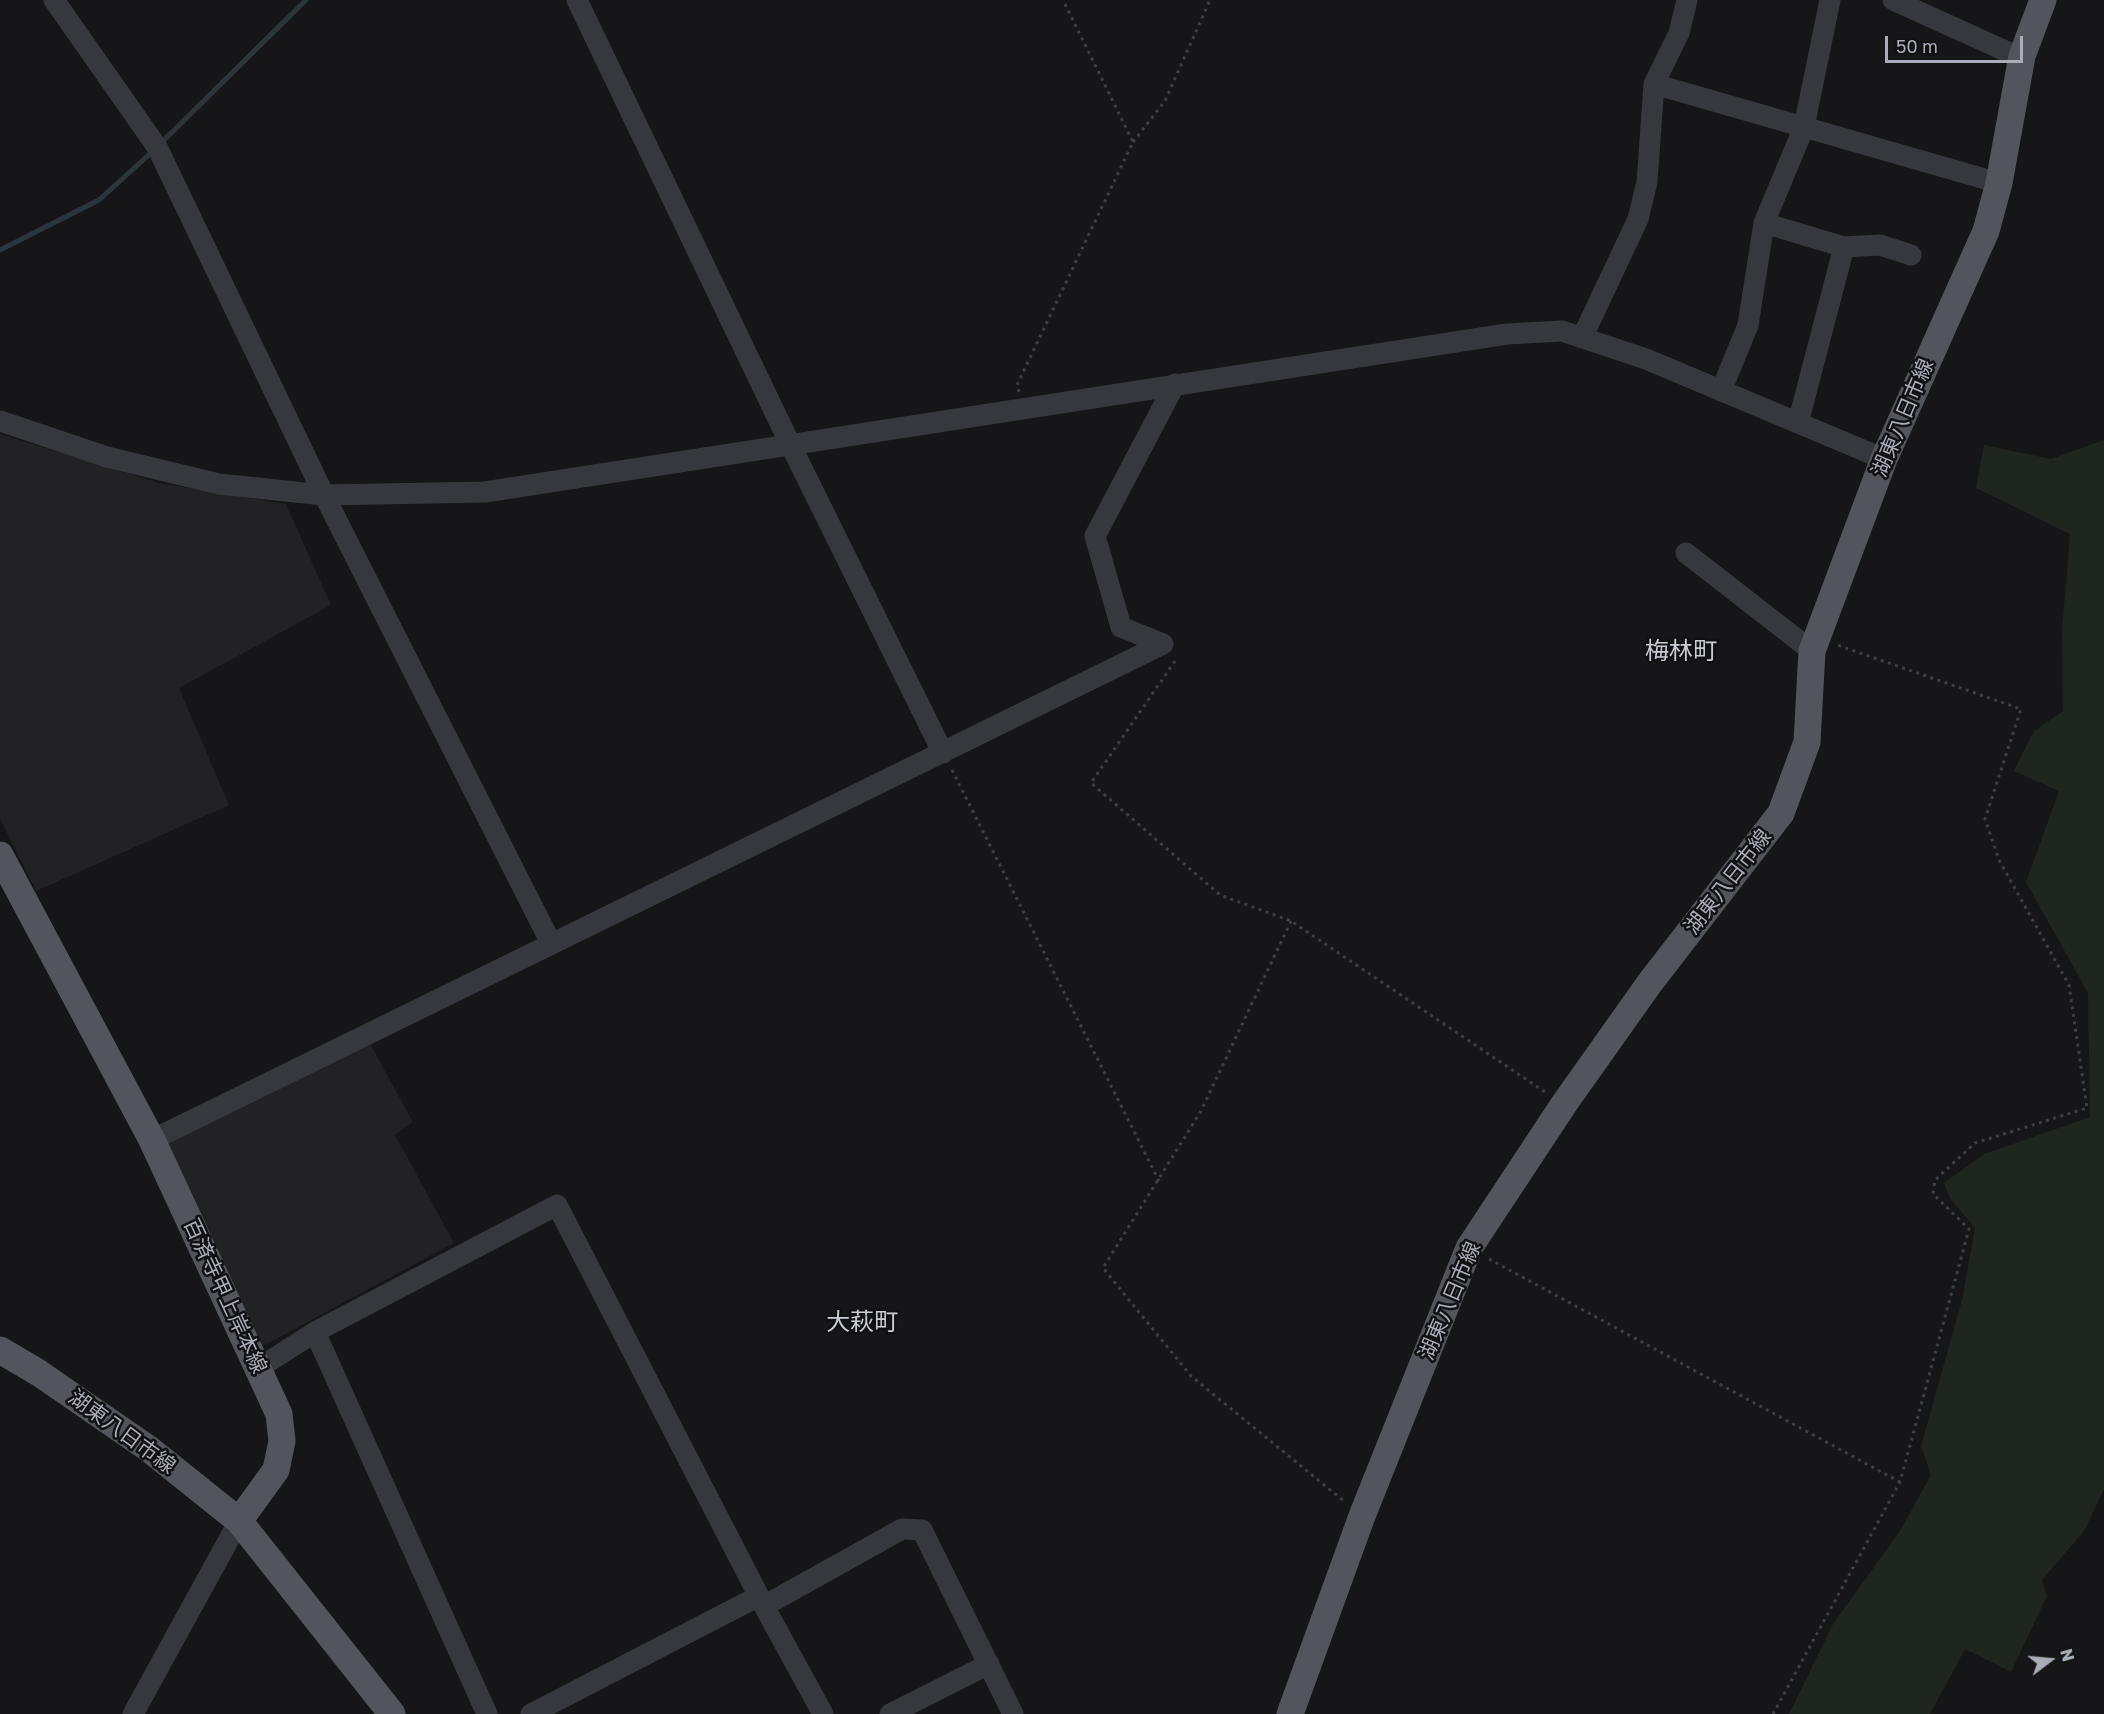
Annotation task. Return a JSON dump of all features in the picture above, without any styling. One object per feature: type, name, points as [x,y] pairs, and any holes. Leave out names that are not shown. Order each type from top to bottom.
[{"type":"main road","name":"湖東八日市線","points":[[1290,1714],[1362,1516],[1469,1248],[1564,1104],[1649,984],[1781,813],[1807,742],[1814,645],[1884,459],[1986,231],[1999,183],[2022,56],[2043,0]]},
{"type":"main road","name":"百済寺甲上岸本線","points":[[0,855],[152,1140],[279,1414],[282,1441],[276,1470],[239,1521]]},
{"type":"main road","name":"湖東八日市線","points":[[0,1350],[39,1372],[149,1449],[239,1521]]},
{"type":"main road","points":[[239,1521],[392,1714]]},
{"type":"street","points":[[54,0],[157,147],[324,495],[551,943]]},
{"type":"street","points":[[577,0],[791,446],[943,753]]},
{"type":"street","points":[[1582,338],[1638,219],[1647,182],[1654,84],[1679,33],[1687,0]]},
{"type":"street","points":[[1721,391],[1748,325],[1764,223],[1804,127],[1830,0]]},
{"type":"street","points":[[1893,0],[2021,58],[2022,56]]},
{"type":"street","points":[[1654,84],[1999,183]]},
{"type":"street","points":[[1764,223],[1844,247],[1880,245],[1911,255]]},
{"type":"street","points":[[1798,423],[1844,247]]},
{"type":"street","points":[[0,421],[107,457],[219,484],[324,495],[485,492],[1507,334],[1562,331],[1646,359],[1884,459]]},
{"type":"street","points":[[1163,644],[1121,627],[1095,536],[1175,384]]},
{"type":"street","points":[[1686,553],[1814,645]]},
{"type":"street","points":[[152,1140],[1163,644]]},
{"type":"street","points":[[259,1368],[315,1332],[557,1204],[761,1601],[823,1714]]},
{"type":"street","points":[[315,1332],[487,1714]]},
{"type":"street","points":[[133,1714],[239,1521]]},
{"type":"street","points":[[531,1714],[902,1530],[922,1530],[1013,1714]]},
{"type":"street","points":[[890,1714],[989,1664]]},
{"type":"path","points":[[1063,0],[1133,142]]},
{"type":"path","points":[[1022,408],[1017,385],[1133,142],[1165,101],[1210,0]]},
{"type":"path","points":[[1163,644],[1179,656],[1091,783],[1220,895],[1291,921],[1564,1104]]},
{"type":"path","points":[[1773,1714],[1900,1482],[1969,1229],[1933,1194],[1935,1180],[1975,1143],[2087,1108],[2068,985],[1999,860],[1985,819],[2021,709],[1814,645]]},
{"type":"path","points":[[943,753],[1159,1181]]},
{"type":"path","points":[[1291,921],[1201,1111],[1103,1268],[1191,1376],[1362,1516]]},
{"type":"path","points":[[1469,1248],[1900,1482]]},
{"type":"shaded area","points":[[0,434],[159,483],[286,504],[331,605],[179,688],[229,805],[36,891],[0,819]]},
{"type":"shaded area","points":[[2104,440],[2104,1489],[2085,1530],[2042,1580],[2047,1596],[2011,1672],[1965,1649],[1930,1714],[1789,1714],[1833,1624],[1900,1531],[1931,1475],[1921,1446],[1962,1300],[1975,1228],[1950,1198],[1944,1183],[1984,1154],[2090,1117],[2088,993],[2026,882],[2059,791],[2014,771],[2034,731],[2063,711],[2062,630],[2070,534],[1976,488],[1984,445],[2051,459]]},
{"type":"shaded area","points":[[369,1042],[413,1122],[395,1135],[454,1243],[263,1346],[167,1144]]},
{"type":"waterway","points":[[160,144],[306,0]]},
{"type":"waterway","points":[[0,250],[99,200],[153,151]]},
{"type":"district","name":"梅林町","points":[[1681,651]]},
{"type":"district","name":"大萩町","points":[[862,1322]]}]
